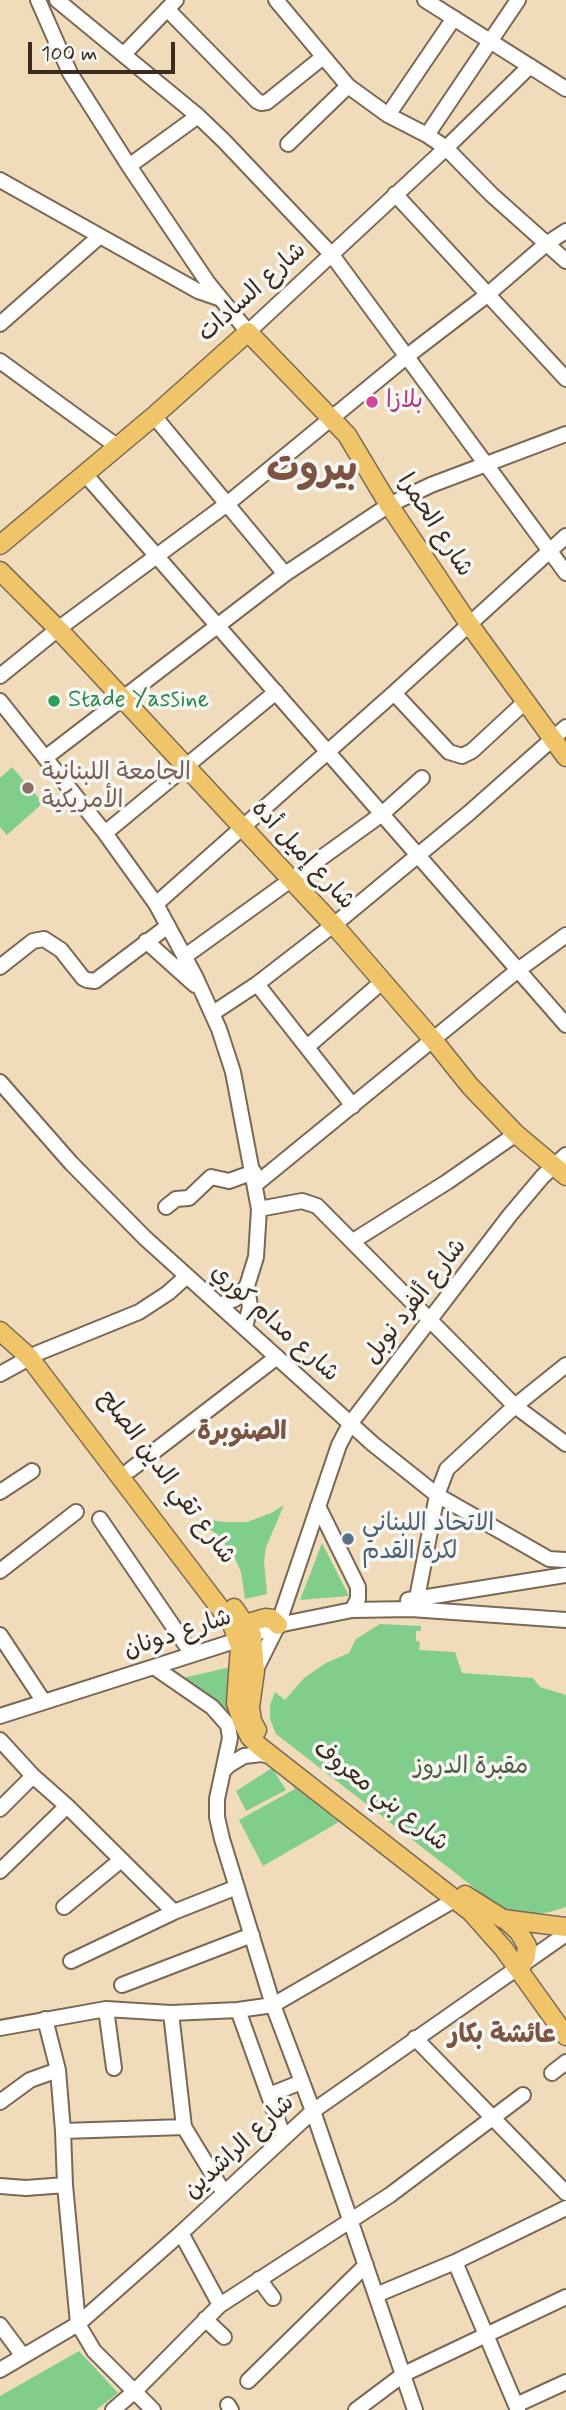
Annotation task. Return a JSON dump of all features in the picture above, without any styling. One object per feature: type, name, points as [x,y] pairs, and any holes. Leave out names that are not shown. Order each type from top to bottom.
[{"type":"main road","name":"شارع السادات","points":[[0,545],[154,416],[248,332]]},
{"type":"main road","name":"شارع الحمرا","points":[[248,332],[331,418],[359,453],[389,505],[469,624],[526,701],[559,732],[566,757]]},
{"type":"main road","name":"شارع إميل أده","points":[[0,571],[58,629],[333,925],[470,1086],[516,1134],[562,1166]]},
{"type":"main road","points":[[5,1329],[34,1355]]},
{"type":"main road","name":"شارع تقي الدين الصلح","points":[[34,1355],[130,1470],[239,1634]]},
{"type":"main road","name":"شارع تقي الدين الصلح","points":[[34,1355],[239,1634]]},
{"type":"main road","points":[[239,1634],[265,1618],[272,1619],[278,1625]]},
{"type":"main road","name":"شارع بني معروف","points":[[239,1634],[256,1671],[250,1707],[255,1728],[272,1746],[456,1899],[487,1929],[519,1968],[566,2036]]},
{"type":"main road","name":"شارع بني معروف","points":[[239,1634],[236,1703],[250,1737],[471,1899],[503,1919],[566,1927]]},
{"type":"main road","points":[[503,1919],[525,1940],[527,1951],[519,1968]]},
{"type":"street","points":[[38,0],[70,73],[129,166],[222,300],[248,332]]},
{"type":"street","points":[[57,0],[198,116],[332,255],[566,573]]},
{"type":"street","points":[[276,0],[348,86],[388,115],[446,148],[566,261]]},
{"type":"street","points":[[425,0],[566,89]]},
{"type":"street","points":[[427,135],[518,0]]},
{"type":"street","points":[[124,54],[172,5],[261,103],[267,102],[323,57]]},
{"type":"street","points":[[388,115],[454,18]]},
{"type":"street","name":"شارع السادات","points":[[248,332],[530,66]]},
{"type":"street","points":[[288,144],[348,86]]},
{"type":"street","points":[[129,166],[198,116]]},
{"type":"street","points":[[0,180],[198,291],[222,300]]},
{"type":"street","points":[[395,194],[566,379]]},
{"type":"street","points":[[0,676],[58,629],[227,504],[486,295],[546,243],[566,231]]},
{"type":"street","points":[[0,324],[100,236]]},
{"type":"street","points":[[0,360],[117,447]]},
{"type":"street","points":[[154,416],[285,574]]},
{"type":"street","points":[[45,758],[285,574],[389,505],[431,485],[566,434]]},
{"type":"street","points":[[85,474],[518,970],[564,1019]]},
{"type":"street","points":[[156,904],[394,694],[566,536]]},
{"type":"street","points":[[106,833],[276,692]]},
{"type":"street","points":[[394,694],[449,752],[462,756],[472,751],[526,701]]},
{"type":"street","points":[[0,701],[106,833],[156,904],[213,1013],[230,1060],[259,1209],[256,1257],[247,1286],[250,1307],[244,1327]]},
{"type":"street","points":[[213,1013],[257,984],[333,925],[469,813],[559,732]]},
{"type":"street","points":[[184,957],[382,814],[422,778]]},
{"type":"street","points":[[0,967],[33,941],[44,939],[61,950],[83,978],[95,981],[168,926]]},
{"type":"street","points":[[166,1207],[176,1199],[189,1198],[211,1177],[229,1181],[255,1178],[354,1107],[518,970],[566,935]]},
{"type":"street","points":[[146,941],[204,993]]},
{"type":"street","points":[[307,1047],[383,981]]},
{"type":"street","points":[[257,984],[354,1107]]},
{"type":"street","name":"شارع مدام كوري","points":[[0,1082],[123,1217],[350,1424],[437,1495],[549,1559],[566,1560]]},
{"type":"street","points":[[353,1241],[447,1182],[516,1134]]},
{"type":"street","name":"شارع ألفرد نوبل","points":[[256,1671],[278,1625],[339,1445],[350,1424],[510,1215],[562,1166]]},
{"type":"street","points":[[259,1209],[295,1201],[308,1202],[325,1213],[515,1406],[566,1444]]},
{"type":"street","points":[[0,1374],[34,1355],[139,1312],[168,1293],[187,1276]]},
{"type":"street","points":[[220,1305],[235,1298],[247,1286]]},
{"type":"street","points":[[130,1470],[278,1357]]},
{"type":"street","points":[[417,1598],[437,1495],[442,1478],[450,1465],[515,1406],[566,1365]]},
{"type":"street","points":[[0,1492],[32,1471]]},
{"type":"street","points":[[318,1506],[358,1587],[358,1599],[352,1610]]},
{"type":"street","points":[[0,1571],[76,1512]]},
{"type":"street","points":[[100,1519],[192,1654]]},
{"type":"street","points":[[549,1559],[553,1568],[549,1577]]},
{"type":"street","points":[[373,1609],[417,1598],[566,1576]]},
{"type":"street","points":[[278,1625],[352,1610],[373,1609],[411,1609],[566,1620]]},
{"type":"street","name":"شارع دونان","points":[[0,1716],[192,1654],[239,1634]]},
{"type":"street","points":[[0,1635],[44,1702]]},
{"type":"street","points":[[154,1667],[212,1707],[226,1721],[230,1738],[217,1799],[217,1817],[273,2005],[313,2111],[415,2410]]},
{"type":"street","points":[[0,1740],[33,1776],[174,1912]]},
{"type":"street","points":[[223,1772],[244,1756],[262,1754],[274,1757]]},
{"type":"street","points":[[0,1810],[33,1776]]},
{"type":"street","points":[[0,1871],[67,1806]]},
{"type":"street","points":[[64,1907],[121,1860]]},
{"type":"street","points":[[71,1961],[174,1912],[237,1887]]},
{"type":"street","points":[[0,2028],[106,2009],[171,2013],[238,2010],[273,2005],[456,1899]]},
{"type":"street","name":"شارع الراشدين","points":[[0,2370],[78,2324],[313,2111],[566,1934]]},
{"type":"street","points":[[122,1985],[252,1936]]},
{"type":"street","points":[[106,2009],[114,2068]]},
{"type":"street","points":[[238,2010],[284,2138]]},
{"type":"street","points":[[171,2013],[184,2127],[225,2193]]},
{"type":"street","points":[[45,2019],[58,2070],[78,2324],[94,2351],[153,2410]]},
{"type":"street","points":[[415,2038],[566,2193]]},
{"type":"street","points":[[552,2073],[566,2062]]},
{"type":"street","points":[[0,2102],[30,2080],[58,2070]]},
{"type":"street","points":[[269,2095],[294,2085]]},
{"type":"street","points":[[113,2410],[220,2305],[390,2195],[523,2095]]},
{"type":"street","points":[[63,2131],[184,2127]]},
{"type":"street","points":[[0,2186],[26,2189],[65,2185]]},
{"type":"street","points":[[376,2295],[455,2262],[566,2208]]},
{"type":"street","points":[[181,2233],[220,2305]]},
{"type":"street","points":[[455,2262],[517,2408],[566,2382]]},
{"type":"street","points":[[248,2381],[366,2265]]},
{"type":"street","points":[[259,2279],[273,2298]]},
{"type":"street","points":[[356,2410],[404,2374],[566,2297]]},
{"type":"street","points":[[205,2319],[224,2337]]},
{"type":"street","points":[[0,2325],[23,2356]]},
{"type":"green space","points":[[12,767],[43,803],[7,835],[0,827],[0,778]]},
{"type":"green space","points":[[284,1505],[266,1547],[264,1561],[267,1594],[245,1599],[241,1572],[233,1554],[217,1534],[201,1524],[204,1519],[247,1522]]},
{"type":"green space","points":[[322,1543],[349,1596],[300,1600]]},
{"type":"green space","name":"مقبرة الدروز","points":[[380,1624],[421,1626],[421,1631],[416,1631],[416,1641],[420,1642],[419,1650],[455,1652],[462,1673],[533,1678],[540,1687],[566,1695],[566,1907],[522,1916],[503,1910],[276,1734],[270,1719],[270,1705],[275,1692],[285,1700],[304,1678],[326,1663],[349,1653],[356,1639]]},
{"type":"green space","points":[[235,1666],[228,1714],[183,1678]]},
{"type":"green space","points":[[272,1768],[286,1790],[246,1811],[236,1791]]},
{"type":"green space","points":[[292,1785],[339,1822],[263,1866],[239,1820],[295,1789]]},
{"type":"green space","points":[[79,2351],[118,2393],[96,2410],[0,2410],[0,2396]]},
{"type":"place","name":"بلازا","points":[[372,402]]},
{"type":"place","name":"Stade Yassine","points":[[54,701]]},
{"type":"place","name":"الجامعة اللبنانية الأمريكية","points":[[28,788]]},
{"type":"place","name":"الاتحاد اللبناني لكرة القدم","points":[[348,1539]]},
{"type":"district","name":"بيروت","points":[[312,472]]},
{"type":"district","name":"الصنوبرة","points":[[242,1434]]},
{"type":"district","name":"عائشة بكار","points":[[502,2037]]}]
